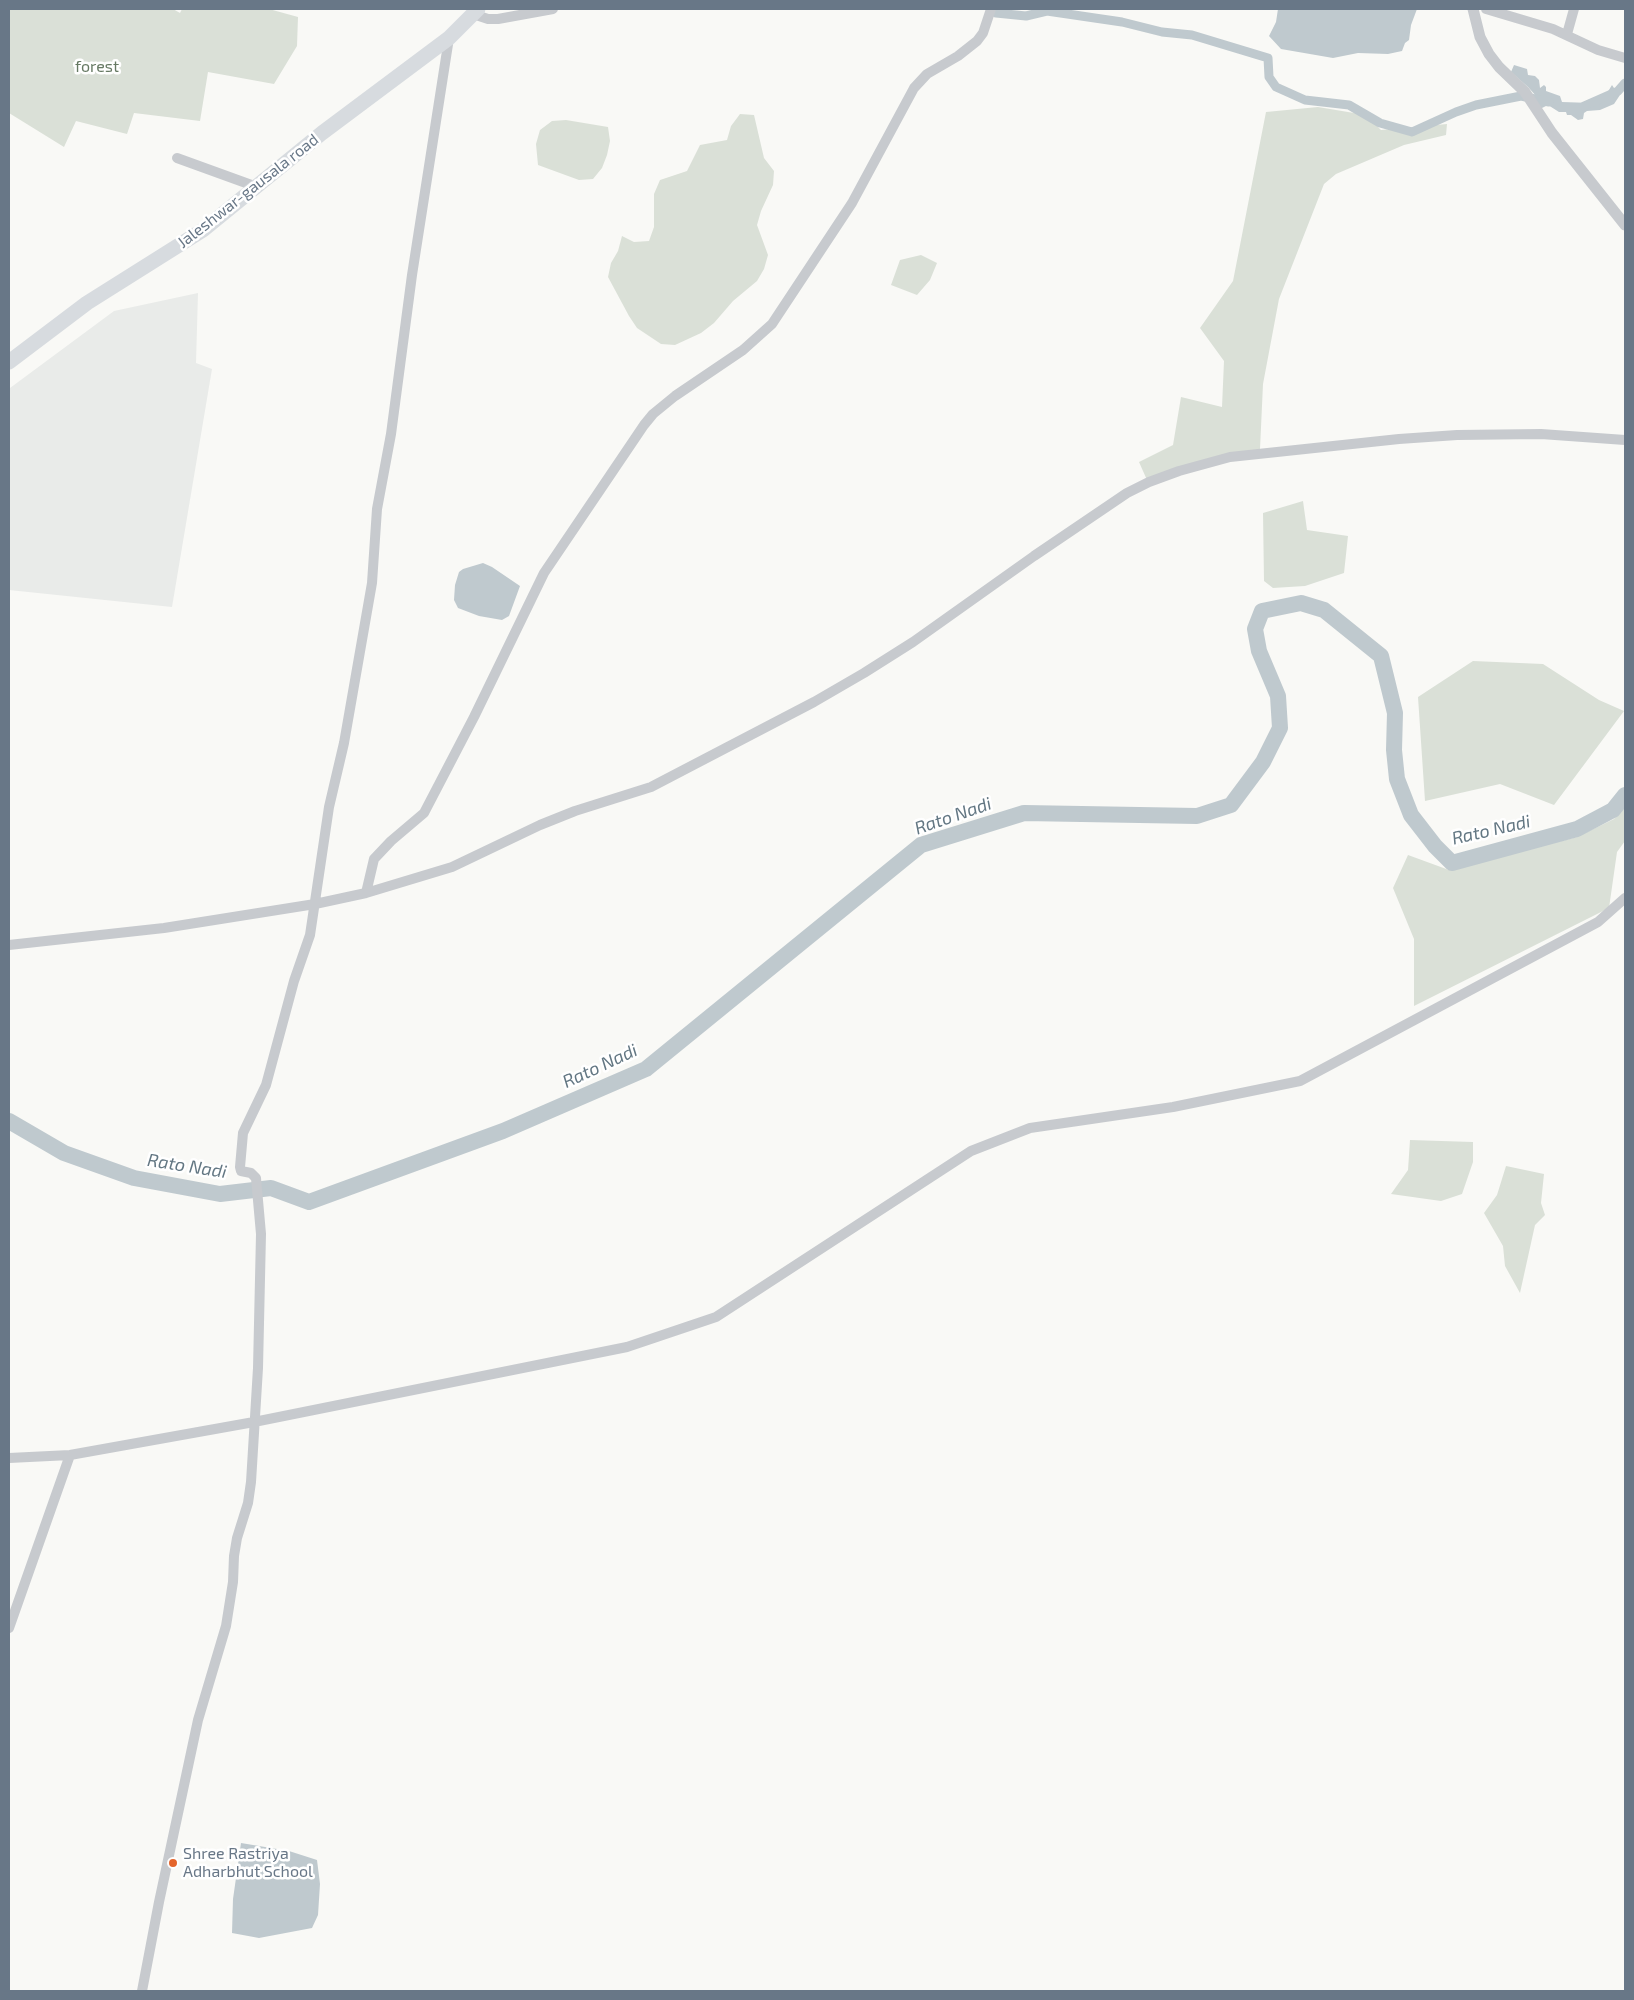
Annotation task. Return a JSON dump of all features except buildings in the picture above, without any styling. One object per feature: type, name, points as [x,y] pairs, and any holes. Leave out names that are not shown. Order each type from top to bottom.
[{"type":"main road","name":"Jaleshwar-gausala road","points":[[9,362],[87,303],[203,230],[337,122],[449,38],[475,11]]},
{"type":"street","points":[[475,11],[488,19],[498,19],[553,9]]},
{"type":"street","points":[[366,893],[374,859],[391,841],[424,813],[474,717],[544,573],[644,426],[653,414],[675,396],[743,350],[772,324],[852,203],[914,88],[927,74],[958,56],[977,41],[983,33],[990,9]]},
{"type":"street","points":[[1473,9],[1480,37],[1498,67],[1525,92],[1552,133],[1625,225]]},
{"type":"street","points":[[1486,9],[1567,34],[1598,50],[1625,58]]},
{"type":"street","points":[[1567,34],[1574,9]]},
{"type":"street","points":[[142,1991],[198,1720],[228,1613],[237,1538],[248,1502],[251,1482],[258,1368],[261,1234],[256,1178],[251,1173],[241,1170],[240,1167],[244,1134],[272,1067],[294,980],[310,935],[329,807],[344,743],[370,593],[377,509],[391,434],[412,275],[449,38]]},
{"type":"street","points":[[177,158],[257,187]]},
{"type":"street","points":[[9,945],[164,928],[315,904],[366,893],[452,867],[540,825],[575,811],[651,787],[814,702],[864,673],[913,642],[1127,493],[1149,482],[1172,474],[1230,457],[1398,439],[1457,435],[1541,434],[1625,440]]},
{"type":"street","points":[[9,1458],[70,1455],[254,1422],[627,1347],[716,1317],[971,1151],[1030,1128],[1173,1107],[1300,1081],[1598,922],[1625,898]]},
{"type":"street","points":[[9,1628],[70,1455]]},
{"type":"shaded area","points":[[1278,9],[1417,9],[1411,25],[1409,40],[1405,43],[1402,51],[1388,54],[1358,53],[1333,58],[1281,49],[1269,36],[1276,22]]},
{"type":"shaded area","points":[[1514,65],[1527,69],[1528,75],[1535,76],[1539,80],[1540,88],[1544,85],[1546,91],[1560,96],[1562,102],[1592,103],[1599,101],[1604,98],[1612,85],[1616,91],[1622,92],[1614,104],[1600,110],[1587,111],[1584,113],[1583,119],[1578,120],[1571,115],[1567,115],[1566,112],[1559,112],[1548,105],[1540,109],[1537,97],[1511,72]]},
{"type":"shaded area","points":[[198,293],[196,363],[212,369],[172,607],[9,590],[10,388],[114,311]]},
{"type":"shaded area","points":[[483,563],[520,586],[509,616],[502,620],[479,616],[458,608],[454,600],[455,585],[459,572]]},
{"type":"shaded area","points":[[241,1843],[289,1851],[317,1860],[320,1884],[318,1915],[312,1928],[259,1938],[232,1933],[233,1899]]},
{"type":"green space","name":"forest","points":[[9,9],[173,9],[180,13],[182,9],[269,9],[298,17],[297,46],[274,84],[208,72],[200,121],[134,113],[127,134],[76,121],[64,147],[9,113]]},
{"type":"green space","points":[[1318,107],[1366,115],[1381,130],[1447,124],[1446,135],[1404,145],[1336,174],[1324,184],[1279,299],[1263,384],[1260,449],[1147,480],[1139,462],[1173,445],[1181,397],[1222,407],[1224,361],[1200,328],[1233,281],[1266,112]]},
{"type":"green space","points":[[740,114],[754,115],[764,158],[774,171],[773,185],[757,225],[768,255],[764,269],[757,281],[733,301],[714,323],[701,333],[675,345],[661,344],[637,328],[629,316],[608,277],[611,263],[618,251],[622,236],[634,242],[649,241],[654,227],[654,194],[660,180],[687,171],[700,145],[727,140],[731,126]]},
{"type":"green space","points":[[566,120],[608,127],[610,141],[607,155],[602,168],[593,179],[579,180],[538,165],[536,144],[540,130],[552,121]]},
{"type":"green space","points":[[921,255],[937,263],[930,280],[917,295],[891,285],[900,260]]},
{"type":"green space","points":[[1303,501],[1307,530],[1348,536],[1344,573],[1305,586],[1273,588],[1264,581],[1263,513]]},
{"type":"green space","points":[[1473,661],[1543,664],[1599,700],[1624,711],[1554,805],[1500,784],[1425,801],[1418,697]]},
{"type":"green space","points":[[1625,806],[1625,841],[1617,852],[1609,908],[1414,1006],[1414,939],[1393,888],[1408,855],[1449,870],[1577,837],[1614,819]]},
{"type":"green space","points":[[1410,1140],[1473,1142],[1473,1162],[1462,1194],[1441,1201],[1391,1194],[1408,1170]]},
{"type":"green space","points":[[1506,1166],[1544,1174],[1541,1203],[1545,1215],[1535,1225],[1520,1293],[1505,1266],[1503,1246],[1484,1213],[1497,1195]]},
{"type":"waterway","points":[[992,9],[996,13],[1026,16],[1047,11],[1122,22],[1162,32],[1192,35],[1268,58],[1269,77],[1276,87],[1305,100],[1349,105],[1380,123],[1412,132],[1476,105],[1521,96],[1549,102]]},
{"type":"waterway","points":[[1584,106],[1618,91],[1625,83]]},
{"type":"waterway","name":"Rato Nadi","points":[[9,1121],[64,1153],[134,1178],[220,1194],[271,1188],[309,1202],[503,1131],[646,1069],[921,845],[1024,813],[1197,816],[1231,805],[1263,762],[1280,728],[1278,696],[1259,651],[1255,629],[1262,611],[1301,603],[1324,610],[1381,656],[1395,713],[1394,750],[1397,779],[1411,815],[1435,846],[1452,863],[1577,829],[1613,810],[1625,795]]},
{"type":"place","name":"Shree Rastriya Adharbhut School","points":[[173,1863]]}]
